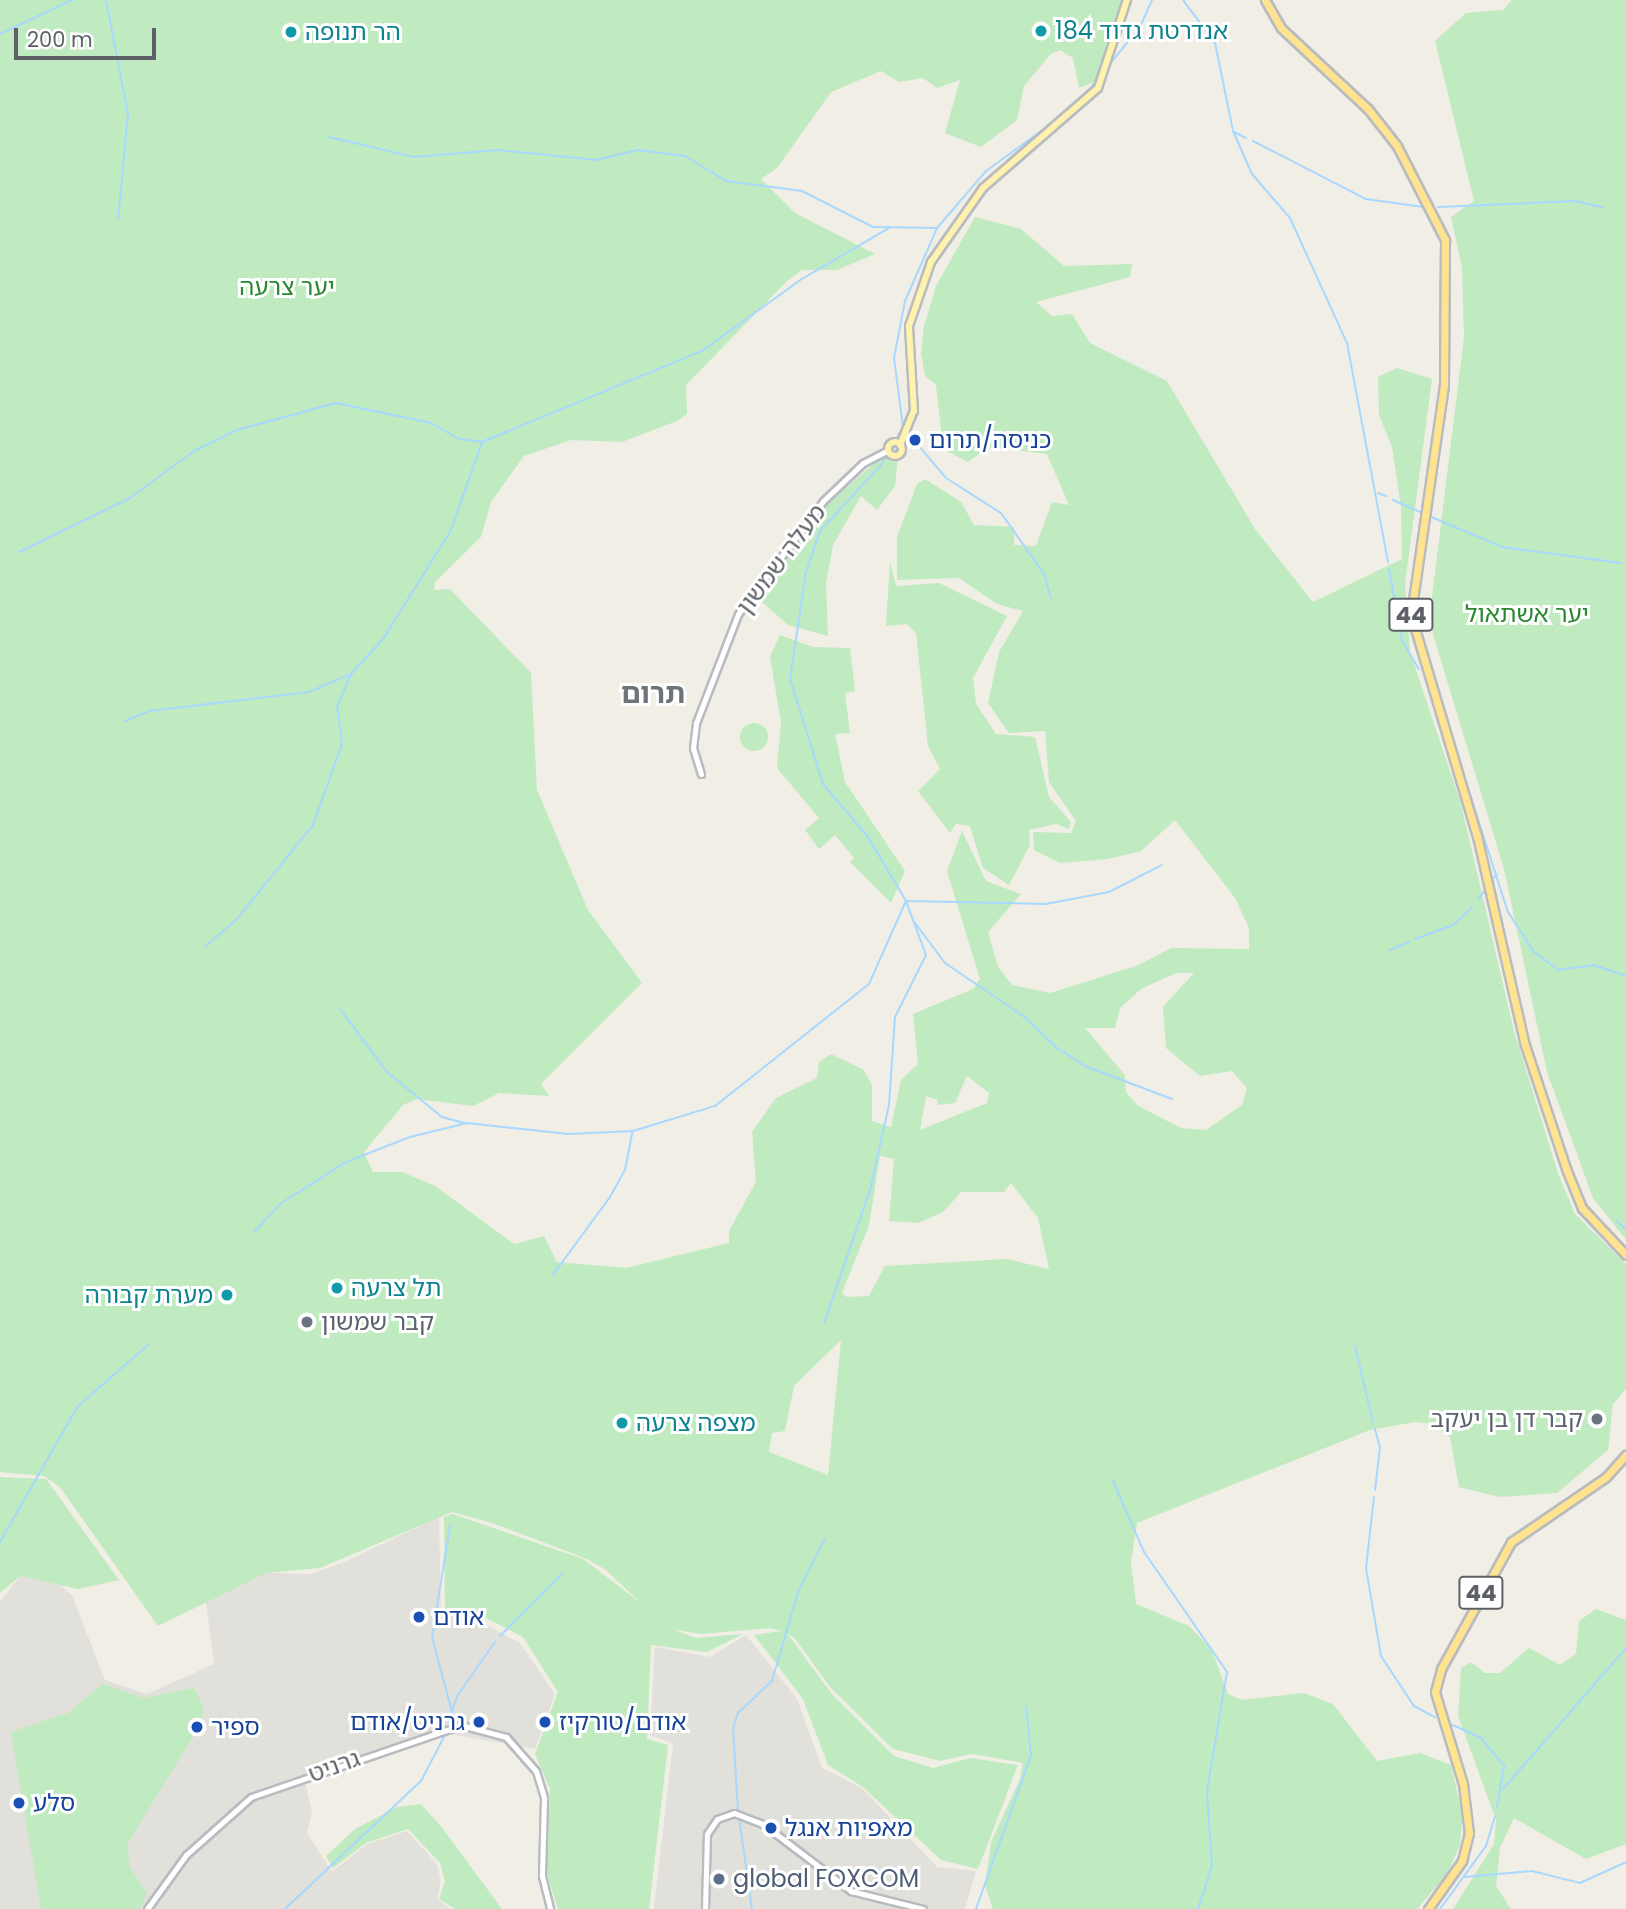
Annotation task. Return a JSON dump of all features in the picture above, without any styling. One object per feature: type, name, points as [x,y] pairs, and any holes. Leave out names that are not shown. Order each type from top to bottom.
[{"type":"highway","name":"44","points":[[1265,0],[1282,28],[1368,109],[1397,146],[1445,240],[1444,385],[1411,615],[1477,836],[1524,1042],[1563,1160],[1582,1208],[1626,1255]]},
{"type":"highway","name":"44","points":[[1428,1909],[1462,1861],[1469,1833],[1463,1784],[1435,1692],[1441,1669],[1511,1542],[1606,1477],[1626,1455]]},
{"type":"main road","points":[[888,450],[898,455],[914,414],[909,326],[931,262],[983,188],[1098,88],[1127,0]]},
{"type":"street","name":"מעלה שמשון","points":[[701,774],[693,748],[696,723],[738,614],[823,501],[863,463],[888,450]]},
{"type":"street","name":"גרניט","points":[[147,1909],[186,1855],[255,1795],[461,1725],[506,1737],[536,1771],[550,1909]]},
{"type":"street","points":[[705,1909],[707,1834],[725,1814],[763,1824],[851,1891],[923,1909]]},
{"type":"shaded area","points":[[439,1517],[441,1612],[480,1621],[520,1643],[555,1694],[535,1749],[450,1734],[305,1782],[312,1812],[307,1833],[332,1872],[367,1844],[407,1831],[436,1863],[441,1880],[437,1899],[451,1909],[0,1909],[0,1602],[20,1576],[60,1585],[72,1595],[105,1680],[147,1694],[214,1664],[206,1602],[266,1573],[310,1574],[342,1563]]},
{"type":"shaded area","points":[[746,1635],[797,1699],[822,1768],[862,1788],[937,1867],[976,1871],[965,1909],[654,1909],[673,1744],[650,1735],[655,1647],[710,1657]]},
{"type":"green space","name":"יער צרעה","points":[[0,0],[1124,0],[1099,80],[1079,88],[1073,58],[1060,50],[1051,54],[1024,86],[1017,120],[981,147],[945,133],[960,80],[937,88],[923,78],[899,82],[881,71],[831,92],[777,168],[761,179],[795,213],[875,254],[837,270],[802,270],[787,281],[686,385],[687,414],[677,421],[622,442],[571,440],[524,456],[491,502],[481,537],[435,582],[434,590],[450,589],[531,673],[537,790],[588,910],[642,983],[541,1084],[549,1096],[499,1093],[473,1106],[417,1099],[403,1105],[364,1152],[373,1172],[402,1172],[435,1186],[514,1244],[544,1236],[557,1262],[626,1268],[729,1243],[729,1231],[756,1182],[752,1132],[776,1098],[817,1078],[819,1062],[831,1054],[864,1070],[872,1085],[872,1121],[891,1127],[901,1080],[918,1064],[913,1014],[973,989],[980,979],[947,871],[962,831],[986,881],[1021,894],[988,932],[998,967],[1012,985],[1050,993],[1139,965],[1171,948],[1249,949],[1249,928],[1235,898],[1175,820],[1141,851],[1108,859],[1060,863],[1034,850],[1033,832],[1071,833],[1076,821],[1049,782],[1045,731],[1009,733],[988,703],[999,652],[1023,611],[997,604],[959,578],[897,580],[897,537],[917,484],[925,479],[961,502],[974,525],[1014,527],[1014,545],[1036,546],[1052,502],[1069,505],[1047,454],[989,447],[968,462],[943,449],[936,385],[925,376],[921,353],[924,326],[936,286],[975,217],[1021,229],[1064,266],[1132,264],[1130,277],[1036,302],[1052,316],[1072,314],[1090,343],[1167,381],[1255,529],[1313,602],[1402,559],[1401,507],[1392,447],[1379,415],[1378,377],[1397,368],[1432,379],[1405,584],[1410,652],[1461,804],[1514,1031],[1558,1173],[1575,1214],[1626,1264],[1626,1389],[1613,1404],[1608,1450],[1557,1493],[1500,1497],[1459,1487],[1450,1437],[1432,1424],[1415,1422],[1370,1430],[1137,1523],[1131,1562],[1136,1604],[1189,1626],[1211,1648],[1228,1694],[1242,1700],[1304,1693],[1333,1704],[1377,1761],[1420,1753],[1451,1765],[1463,1817],[1460,1844],[1448,1873],[1417,1909],[993,1909],[985,1886],[991,1842],[1020,1779],[1023,1763],[972,1754],[940,1761],[893,1749],[830,1687],[796,1640],[787,1633],[831,1693],[894,1756],[933,1768],[970,1758],[1018,1765],[978,1869],[941,1860],[863,1787],[828,1765],[803,1699],[754,1635],[782,1631],[770,1628],[700,1634],[672,1629],[696,1638],[743,1634],[707,1652],[651,1645],[647,1739],[668,1745],[649,1909],[558,1909],[546,1871],[550,1789],[535,1754],[558,1692],[523,1637],[484,1617],[445,1610],[444,1517],[453,1514],[583,1559],[641,1603],[606,1570],[587,1559],[492,1523],[452,1512],[320,1568],[266,1573],[158,1626],[60,1487],[44,1476],[0,1472]],"holes":[[[1176,973],[1194,973],[1163,1007],[1166,1048],[1200,1076],[1232,1071],[1247,1088],[1242,1105],[1206,1130],[1181,1128],[1138,1106],[1126,1092],[1125,1075],[1085,1028],[1115,1028],[1120,1008],[1141,989]],[[967,1076],[989,1093],[987,1103],[920,1130],[926,1096],[938,1100],[937,1105],[955,1103]],[[880,1156],[894,1159],[889,1221],[918,1223],[943,1212],[961,1192],[1004,1192],[1011,1183],[1038,1218],[1049,1269],[1007,1259],[885,1266],[869,1296],[847,1297],[842,1293],[869,1225]],[[841,1340],[828,1475],[769,1452],[772,1433],[785,1431],[794,1386]]]},
{"type":"green space","name":"יער אשתאול","points":[[1512,0],[1626,0],[1626,1240],[1593,1198],[1547,1072],[1504,869],[1429,621],[1464,337],[1462,268],[1451,217],[1474,201],[1435,41],[1466,13],[1503,10]]},
{"type":"green space","points":[[885,454],[898,459],[895,486],[877,510],[861,496],[833,545],[826,584],[828,636],[788,625],[759,599],[759,590],[828,503]]},
{"type":"green space","points":[[890,561],[896,586],[939,583],[1007,616],[973,678],[976,704],[996,734],[1035,737],[1049,797],[1071,822],[1069,829],[1056,824],[1029,830],[1030,845],[1009,885],[983,868],[970,826],[956,824],[950,833],[918,791],[940,769],[928,746],[916,633],[907,624],[886,626]]},
{"type":"green space","points":[[780,635],[813,647],[850,648],[855,691],[845,693],[850,733],[835,734],[845,782],[905,871],[891,903],[850,862],[854,858],[835,835],[819,849],[805,830],[819,818],[777,768],[781,722],[770,657]]},
{"type":"green space","points":[[754,723],[764,727],[768,737],[764,747],[754,751],[744,747],[740,737],[744,727]]},
{"type":"green space","points":[[0,1477],[46,1479],[119,1580],[78,1589],[20,1576],[0,1593]]},
{"type":"green space","points":[[1596,1609],[1626,1620],[1626,1844],[1586,1859],[1514,1818],[1500,1848],[1496,1886],[1511,1909],[1453,1909],[1494,1844],[1496,1820],[1458,1716],[1461,1668],[1471,1662],[1485,1673],[1500,1673],[1529,1648],[1560,1665],[1576,1654],[1579,1621]]},
{"type":"green space","points":[[103,1684],[143,1698],[194,1688],[204,1708],[200,1725],[128,1843],[129,1866],[147,1893],[140,1909],[41,1909],[11,1732],[68,1713]]},
{"type":"green space","points":[[421,1804],[440,1825],[502,1909],[455,1909],[439,1899],[445,1881],[440,1863],[408,1829],[366,1843],[333,1868],[326,1856],[355,1829],[397,1807]]},
{"type":"waterway","points":[[0,34],[72,0]]},
{"type":"waterway","points":[[106,0],[128,114],[118,219]]},
{"type":"waterway","points":[[1108,66],[1140,27],[1152,0]]},
{"type":"waterway","points":[[1183,0],[1215,43],[1233,131],[1252,174],[1290,218],[1347,343],[1388,562]]},
{"type":"waterway","points":[[1082,99],[1098,78]]},
{"type":"waterway","points":[[824,1324],[870,1190],[889,1105],[895,1017],[926,955],[906,901],[868,837],[823,784],[790,679],[806,572],[820,531],[881,465],[903,427],[894,358],[905,301],[937,228],[986,171],[1062,116]]},
{"type":"waterway","points":[[1234,132],[1246,138]]},
{"type":"waterway","points":[[329,137],[414,157],[498,150],[596,160],[638,150],[685,156],[726,181],[802,191],[873,227],[937,228]]},
{"type":"waterway","points":[[1253,141],[1366,199],[1423,207]]},
{"type":"waterway","points":[[1438,207],[1575,201],[1602,207]]},
{"type":"waterway","points":[[206,946],[237,919],[313,825],[342,744],[337,706],[352,673],[383,639],[451,530],[482,442],[702,351],[802,279],[889,228]]},
{"type":"waterway","points":[[19,552],[130,498],[194,451],[237,430],[336,403],[431,423],[459,439],[482,442]]},
{"type":"waterway","points":[[908,433],[946,478],[1001,513],[1044,574],[1051,598]]},
{"type":"waterway","points":[[1378,493],[1386,496]]},
{"type":"waterway","points":[[1393,500],[1420,512]]},
{"type":"waterway","points":[[1429,516],[1502,547],[1621,563]]},
{"type":"waterway","points":[[1389,569],[1402,640],[1419,669]]},
{"type":"waterway","points":[[125,721],[150,711],[309,692],[351,674]]},
{"type":"waterway","points":[[1442,708],[1508,912],[1534,952],[1559,970],[1593,965],[1626,976]]},
{"type":"waterway","points":[[255,1231],[280,1204],[346,1162],[410,1137],[467,1123],[568,1134],[633,1131],[715,1106],[869,984],[906,901],[1046,904],[1109,892],[1162,865]]},
{"type":"waterway","points":[[1491,881],[1497,874]]},
{"type":"waterway","points":[[1478,900],[1485,890]]},
{"type":"waterway","points":[[1415,939],[1453,925],[1472,907]]},
{"type":"waterway","points":[[915,923],[945,963],[1026,1018],[1057,1048],[1085,1066],[1172,1099]]},
{"type":"waterway","points":[[1390,950],[1409,942]]},
{"type":"waterway","points":[[340,1009],[387,1072],[442,1117],[465,1123]]},
{"type":"waterway","points":[[552,1276],[610,1197],[625,1170],[632,1133]]},
{"type":"waterway","points":[[1617,1221],[1626,1230]]},
{"type":"waterway","points":[[0,1542],[78,1406],[149,1344]]},
{"type":"waterway","points":[[1355,1346],[1373,1422]]},
{"type":"waterway","points":[[1375,1429],[1380,1447],[1375,1490]]},
{"type":"waterway","points":[[1113,1481],[1144,1552],[1227,1672],[1207,1792],[1212,1866],[1198,1909]]},
{"type":"waterway","points":[[1374,1497],[1366,1568],[1381,1656],[1414,1706],[1435,1717]]},
{"type":"waterway","points":[[450,1526],[432,1637],[452,1712]]},
{"type":"waterway","points":[[738,1811],[733,1728],[738,1713],[772,1681],[798,1592],[825,1538]]},
{"type":"waterway","points":[[500,1636],[562,1574]]},
{"type":"waterway","points":[[449,1721],[457,1696],[495,1642]]},
{"type":"waterway","points":[[1503,1789],[1626,1648]]},
{"type":"waterway","points":[[976,1909],[1031,1755],[1026,1706]]},
{"type":"waterway","points":[[1446,1722],[1480,1737],[1504,1766],[1497,1808]]},
{"type":"waterway","points":[[285,1909],[421,1781],[446,1733]]},
{"type":"waterway","points":[[739,1817],[752,1909]]},
{"type":"waterway","points":[[1440,1909],[1486,1846],[1495,1817]]},
{"type":"waterway","points":[[1465,1877],[1532,1871],[1580,1883],[1626,1862]]},
{"type":"place","name":"אנדרטת גדוד 184","points":[[1041,31]]},
{"type":"place","name":"הר תנופה","points":[[291,32]]},
{"type":"place","name":"כניסה/תרום","points":[[915,440]]},
{"type":"place","name":"תל צרעה","points":[[337,1288]]},
{"type":"place","name":"מערת קבורה","points":[[227,1295]]},
{"type":"place","name":"קבר שמשון","points":[[307,1322]]},
{"type":"place","name":"קבר דן בן יעקב","points":[[1597,1419]]},
{"type":"place","name":"מצפה צרעה","points":[[622,1423]]},
{"type":"place","name":"אודם","points":[[419,1617]]},
{"type":"place","name":"גרניט/אודם","points":[[479,1722]]},
{"type":"place","name":"אודם/טורקיז","points":[[545,1722]]},
{"type":"place","name":"ספיר","points":[[197,1727]]},
{"type":"place","name":"סלע","points":[[19,1803]]},
{"type":"place","name":"מאפיות אנגל","points":[[771,1828]]},
{"type":"place","name":"global FOXCOM","points":[[719,1879]]},
{"type":"district","name":"תרום","points":[[653,694]]}]
